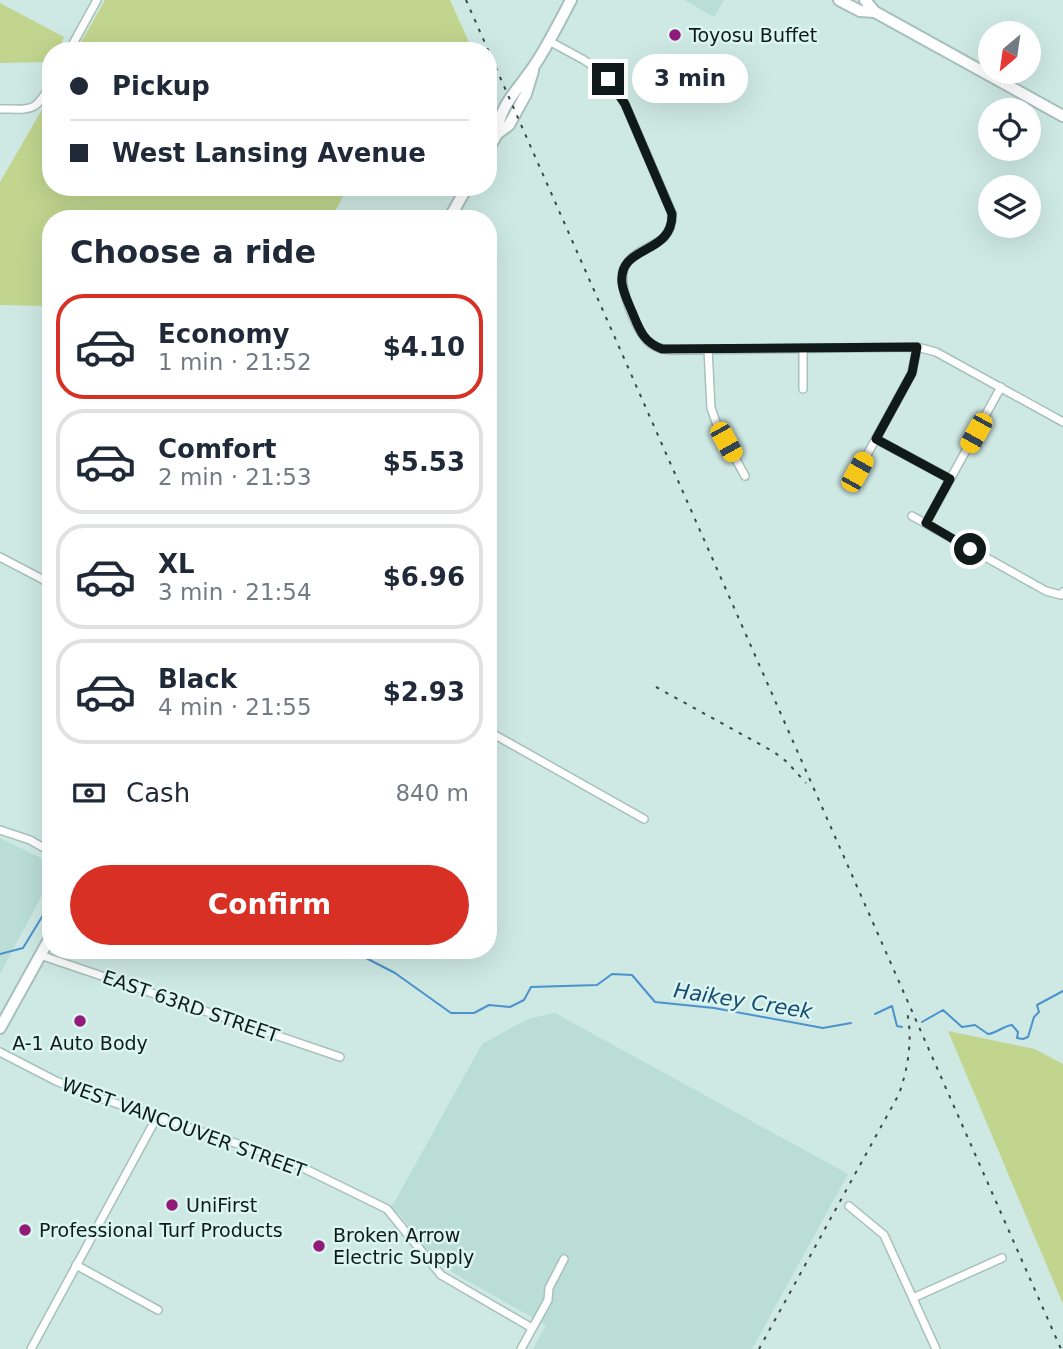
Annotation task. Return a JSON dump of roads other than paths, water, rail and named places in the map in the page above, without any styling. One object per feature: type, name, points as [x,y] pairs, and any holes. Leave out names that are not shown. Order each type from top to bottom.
[{"type":"main road","points":[[497,134],[498,119],[516,87],[535,65],[571,0]]},
{"type":"main road","points":[[839,0],[860,11],[875,12]]},
{"type":"main road","points":[[865,0],[875,12],[1063,116]]},
{"type":"main road","points":[[0,1028],[42,952]]},
{"type":"street","points":[[74,42],[94,1]]},
{"type":"street","points":[[549,40],[604,74],[614,86],[625,104],[672,214],[672,224],[664,239],[633,257],[622,275],[622,285],[642,337],[652,345],[662,349],[917,347],[936,352],[1063,422]]},
{"type":"street","points":[[0,109],[30,109],[38,106],[42,99]]},
{"type":"street","points":[[857,472],[912,373],[917,347]]},
{"type":"street","points":[[803,348],[803,389]]},
{"type":"street","points":[[709,349],[711,408],[717,425],[746,476]]},
{"type":"street","points":[[926,523],[1001,387]]},
{"type":"street","points":[[876,439],[950,479]]},
{"type":"street","points":[[912,516],[1051,593],[1062,593]]},
{"type":"street","points":[[0,557],[42,579]]},
{"type":"street","points":[[497,736],[644,819]]},
{"type":"street","points":[[0,830],[42,847]]},
{"type":"street","name":"EAST 63RD STREET","points":[[49,959],[340,1057]]},
{"type":"street","name":"WEST VANCOUVER STREET","points":[[0,1052],[60,1083],[289,1161],[387,1209],[441,1275],[532,1328]]},
{"type":"street","points":[[31,1349],[157,1117]]},
{"type":"street","points":[[849,1206],[884,1235],[936,1349]]},
{"type":"street","points":[[914,1298],[1002,1258]]},
{"type":"street","points":[[520,1349],[548,1300],[549,1288],[564,1259]]},
{"type":"street","points":[[76,1265],[158,1310]]},
{"type":"waterway","name":"Haikey Creek","points":[[0,954],[23,948],[42,917]]},
{"type":"waterway","name":"Haikey Creek","points":[[368,959],[395,973],[451,1013],[474,1013],[489,1005],[510,1007],[524,1000],[531,987],[597,985],[612,974],[632,975],[655,1002],[714,1008],[823,1028],[851,1023]]},
{"type":"waterway","name":"Haikey Creek","points":[[922,1022],[943,1010],[962,1027],[975,1025],[988,1034],[1012,1025],[1018,1032],[1017,1038],[1023,1039],[1028,1037],[1034,1017],[1039,1012],[1037,1005],[1063,991]]},
{"type":"waterway","name":"Haikey Creek","points":[[875,1014],[892,1006],[897,1026],[902,1027]]},
{"type":"railway","points":[[466,0],[485,42]]},
{"type":"railway","points":[[497,70],[1061,1349]]},
{"type":"railway","points":[[656,687],[774,752],[806,783]]},
{"type":"railway","points":[[759,1349],[899,1094],[909,1054],[907,1012]]},
{"type":"place","name":"Toyosu Buffet","points":[[675,35]]},
{"type":"place","name":"A-1 Auto Body","points":[[80,1021]]},
{"type":"place","name":"UniFirst","points":[[172,1205]]},
{"type":"place","name":"Professional Turf Products","points":[[25,1230]]},
{"type":"place","name":"Broken Arrow Electric Supply","points":[[319,1246]]}]
